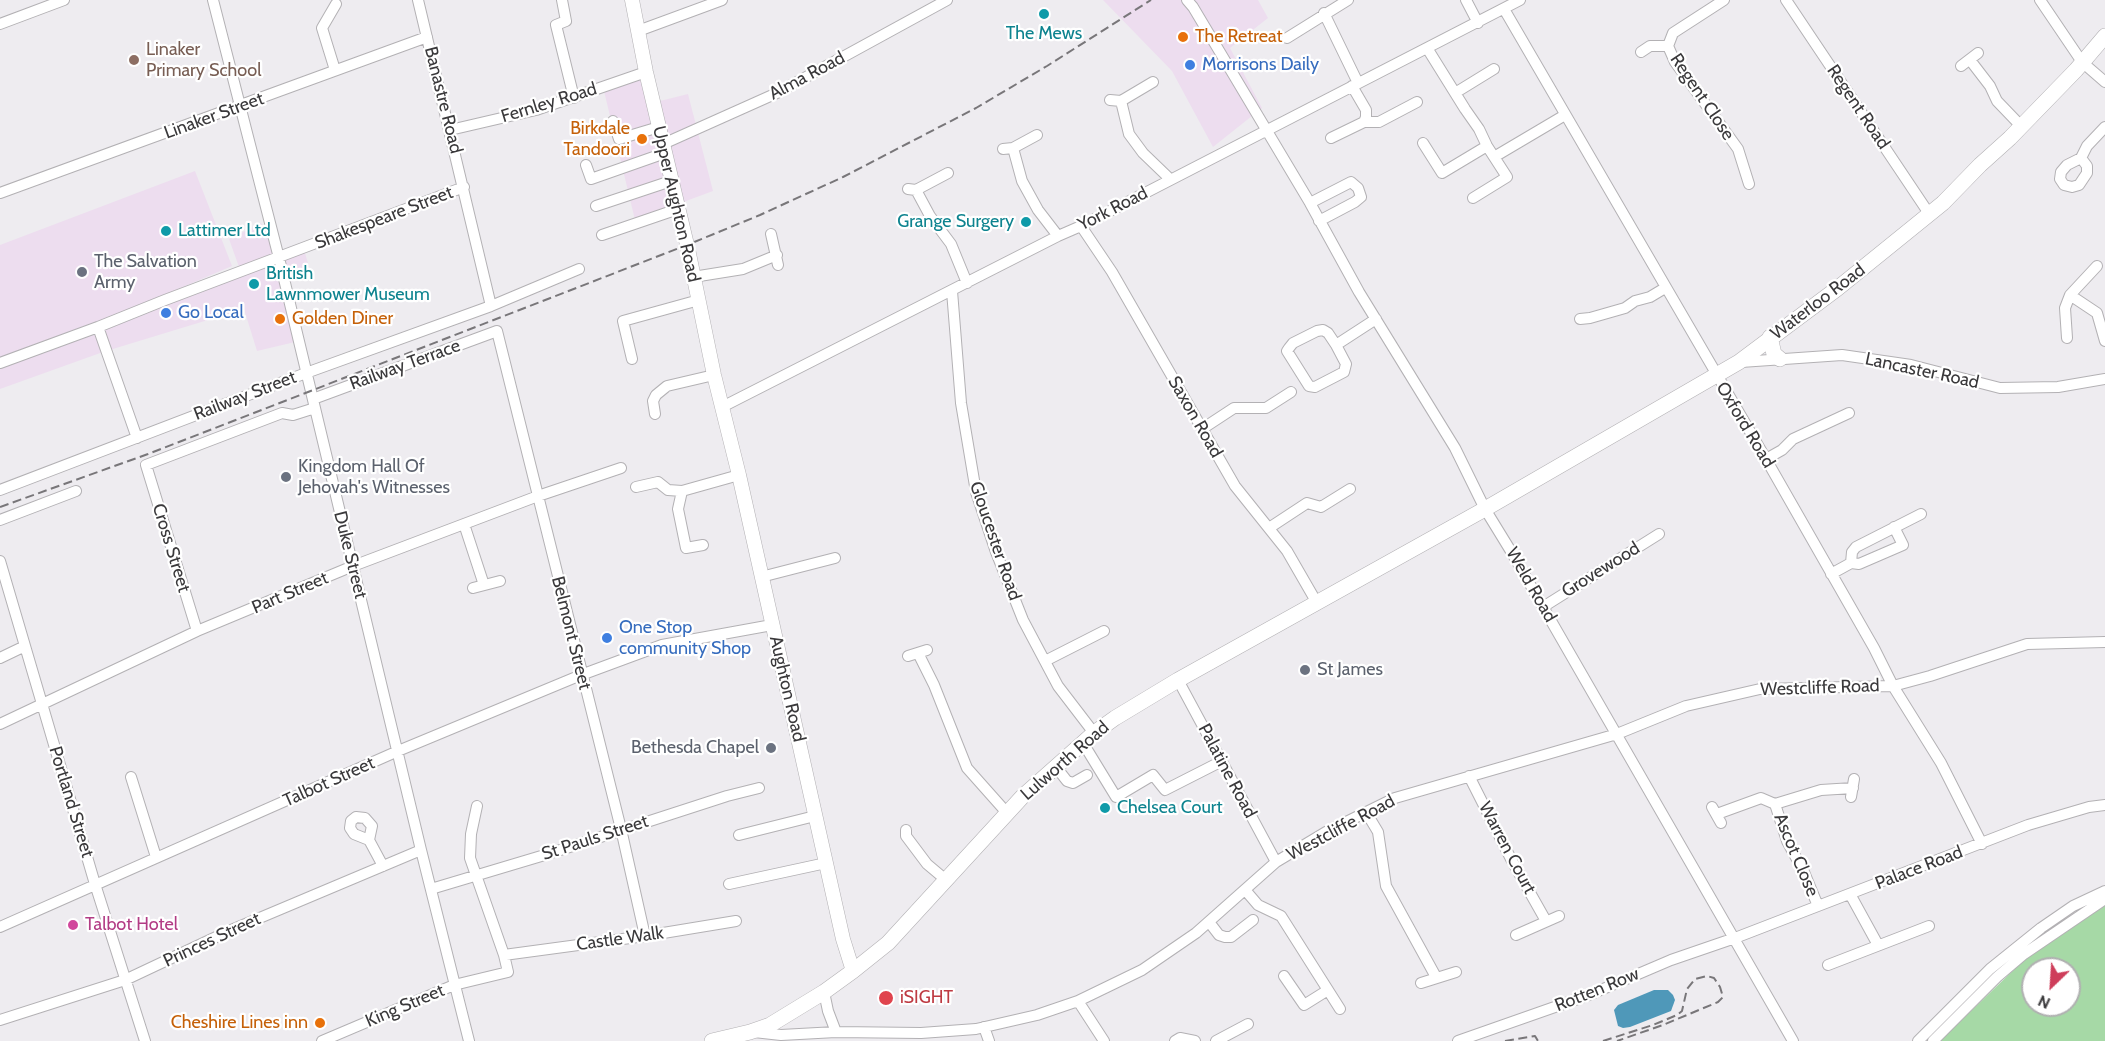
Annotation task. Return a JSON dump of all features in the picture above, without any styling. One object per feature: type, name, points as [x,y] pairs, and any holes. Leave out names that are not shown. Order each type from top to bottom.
[{"type":"highway","name":"Waterloo Road","points":[[1485,509],[1739,362],[1838,288],[1930,215],[2021,126],[2105,36]]},
{"type":"highway","points":[[1770,337],[1774,354],[1780,359]]},
{"type":"highway","name":"Lulworth Road","points":[[712,1041],[750,1032],[777,1021],[824,992],[888,943],[1023,796],[1089,738],[1178,680],[1485,509]]},
{"type":"main road","name":"Upper Aughton Road","points":[[632,0],[646,72],[722,407]]},
{"type":"main road","name":"Aughton Road","points":[[722,407],[843,939],[853,971]]},
{"type":"street","points":[[0,24],[64,0]]},
{"type":"street","name":"Duke Street","points":[[213,0],[279,258],[469,1041]]},
{"type":"street","name":"Banastre Road","points":[[418,0],[491,306]]},
{"type":"street","points":[[562,0],[566,21],[556,25],[574,98]]},
{"type":"street","points":[[638,31],[722,0]]},
{"type":"street","name":"Alma Road","points":[[586,165],[591,179],[664,148],[777,93],[947,0]]},
{"type":"street","name":"Weld Road","points":[[1186,0],[1193,7],[1267,130],[1376,319],[1455,448],[1485,509],[1793,1041]]},
{"type":"street","points":[[1287,38],[1348,0]]},
{"type":"street","points":[[1466,0],[1478,23]]},
{"type":"street","name":"York Road","points":[[722,407],[1081,226],[1520,0]]},
{"type":"street","name":"Regent Close","points":[[1724,0],[1673,33],[1668,46],[1675,62],[1738,149],[1749,184]]},
{"type":"street","name":"Regent Road","points":[[1786,0],[1930,215]]},
{"type":"street","points":[[2040,0],[2082,62],[2105,82]]},
{"type":"street","points":[[335,70],[322,28],[336,4]]},
{"type":"street","name":"Oxford Road","points":[[1504,9],[1766,459],[1874,648],[1893,686],[1941,763],[1982,844]]},
{"type":"street","points":[[1324,14],[1366,111],[1364,122]]},
{"type":"street","name":"Linaker Street","points":[[0,193],[427,37]]},
{"type":"street","points":[[1641,52],[1650,46],[1668,46]]},
{"type":"street","points":[[1427,48],[1507,177],[1473,198]]},
{"type":"street","points":[[1970,59],[1990,86],[1997,101],[2021,126]]},
{"type":"street","points":[[1455,93],[1494,69]]},
{"type":"street","name":"Fernley Road","points":[[450,130],[536,110],[646,72]]},
{"type":"street","points":[[1153,82],[1116,101],[1130,134],[1143,153],[1170,179]]},
{"type":"street","points":[[1331,138],[1364,122],[1379,122],[1417,102]]},
{"type":"street","points":[[1494,157],[1565,115]]},
{"type":"street","points":[[613,122],[619,140],[659,127]]},
{"type":"street","points":[[2081,158],[2087,146],[2105,127]]},
{"type":"street","points":[[1037,135],[1008,148],[1038,210],[1058,236]]},
{"type":"street","points":[[1423,143],[1442,173],[1487,146]]},
{"type":"street","points":[[948,173],[912,189],[951,244],[967,283]]},
{"type":"street","points":[[596,206],[671,182]]},
{"type":"street","points":[[1310,203],[1351,182],[1359,188],[1361,197],[1356,202],[1319,221]]},
{"type":"street","name":"Shakespeare Street","points":[[0,363],[464,187]]},
{"type":"street","points":[[602,235],[678,209]]},
{"type":"street","name":"Saxon Road","points":[[1081,226],[1112,272],[1235,486],[1287,551],[1317,603]]},
{"type":"street","points":[[693,277],[743,269],[778,260],[771,234]]},
{"type":"street","points":[[2067,338],[2065,308],[2070,295],[2097,266]]},
{"type":"street","name":"Railway Street","points":[[0,490],[306,373],[491,306],[579,269]]},
{"type":"street","points":[[1580,319],[1625,308],[1665,288]]},
{"type":"street","name":"Gloucester Road","points":[[952,291],[962,403],[976,492],[996,552],[1023,620],[1058,687],[1089,738],[1116,797],[1153,775],[1165,790],[1222,761]]},
{"type":"street","points":[[2070,295],[2097,313],[2105,341]]},
{"type":"street","points":[[632,359],[623,321],[699,300]]},
{"type":"street","points":[[1336,345],[1376,319]]},
{"type":"street","points":[[98,327],[137,438]]},
{"type":"street","points":[[1323,330],[1328,333],[1336,345],[1346,364],[1344,372],[1315,387],[1309,386],[1287,351],[1293,343],[1323,330]]},
{"type":"street","name":"Railway Terrace","points":[[146,465],[282,413],[293,415],[314,404],[496,331]]},
{"type":"street","name":"Belmont Street","points":[[496,331],[621,829],[645,936]]},
{"type":"street","name":"Lancaster Road","points":[[1739,362],[1842,356],[1911,365],[2000,388],[2058,387],[2105,378]]},
{"type":"street","points":[[655,414],[653,401],[656,395],[667,386],[714,375]]},
{"type":"street","points":[[1202,429],[1234,408],[1266,408],[1291,392]]},
{"type":"street","points":[[1766,459],[1782,450],[1794,439],[1849,413]]},
{"type":"street","name":"Cross Street","points":[[146,465],[197,631]]},
{"type":"street","name":"Part Street","points":[[0,724],[197,631],[464,524],[621,468]]},
{"type":"street","points":[[636,487],[658,482],[668,490],[682,491],[739,475]]},
{"type":"street","points":[[1269,528],[1307,503],[1321,507],[1350,489]]},
{"type":"street","points":[[0,520],[76,491]]},
{"type":"street","points":[[682,491],[678,509],[686,548],[703,545]]},
{"type":"street","points":[[1851,563],[1852,552],[1856,547],[1921,514]]},
{"type":"street","points":[[464,524],[484,585]]},
{"type":"street","points":[[1831,574],[1851,563],[1859,564],[1903,545],[1894,527]]},
{"type":"street","name":"Grovewood","points":[[1543,607],[1659,534]]},
{"type":"street","points":[[761,577],[835,558]]},
{"type":"street","name":"Portland Street","points":[[0,561],[4,588],[25,646],[95,884],[145,1041]]},
{"type":"street","points":[[473,588],[500,581]]},
{"type":"street","name":"Talbot Street","points":[[0,927],[398,751],[581,675],[662,645],[772,625]]},
{"type":"street","points":[[1045,661],[1104,630]]},
{"type":"street","name":"Westcliffe Road","points":[[750,1032],[781,1035],[949,1036],[1036,1015],[1078,1001],[1142,970],[1196,933],[1276,862],[1326,832],[1395,798],[1617,734],[1686,706],[1760,689],[1893,686],[2027,644],[2105,642]]},
{"type":"street","points":[[0,658],[25,646]]},
{"type":"street","points":[[918,653],[934,685],[967,768],[1007,813]]},
{"type":"street","name":"Palatine Road","points":[[1178,680],[1276,862]]},
{"type":"street","points":[[1056,767],[1068,781],[1073,783],[1087,775]]},
{"type":"street","name":"Warren Court","points":[[1468,776],[1546,921]]},
{"type":"street","points":[[131,777],[156,857]]},
{"type":"street","name":"St Pauls Street","points":[[431,889],[759,788]]},
{"type":"street","name":"Ascot Close","points":[[1716,815],[1761,798],[1775,804],[1821,790],[1853,788]]},
{"type":"street","name":"Ascot Close","points":[[1775,804],[1787,841],[1804,872],[1818,906]]},
{"type":"street","name":"Palace Road","points":[[1735,938],[2028,825],[2089,807],[2105,805]]},
{"type":"street","points":[[477,806],[471,834],[470,858],[504,955]]},
{"type":"street","points":[[1366,812],[1378,832],[1386,886],[1436,977]]},
{"type":"street","points":[[739,835],[815,816]]},
{"type":"street","points":[[906,830],[906,836],[927,864],[946,880]]},
{"type":"street","points":[[369,840],[383,866]]},
{"type":"street","name":"Princes Street","points":[[0,1020],[125,980],[231,930],[421,850]]},
{"type":"street","points":[[729,885],[826,864]]},
{"type":"street","points":[[1246,891],[1258,905],[1281,916],[1340,1009]]},
{"type":"street","points":[[1918,1041],[1990,969],[2041,928],[2073,906],[2105,891]]},
{"type":"street","points":[[1850,894],[1878,945]]},
{"type":"street","points":[[1933,1041],[1997,977],[2024,954],[2105,899]]},
{"type":"street","points":[[1516,935],[1559,916]]},
{"type":"street","points":[[1209,922],[1219,935],[1225,938],[1231,937],[1253,920]]},
{"type":"street","name":"Castle Walk","points":[[504,955],[736,921]]},
{"type":"street","points":[[1828,965],[1929,926]]},
{"type":"street","name":"Rotten Row","points":[[1458,1041],[1589,995],[1671,960],[1735,938]]},
{"type":"street","name":"King Street","points":[[322,1041],[454,985],[508,972],[504,955]]},
{"type":"street","points":[[1421,983],[1456,972]]},
{"type":"street","points":[[1284,976],[1304,1005],[1328,990]]},
{"type":"street","points":[[824,992],[831,1035]]},
{"type":"street","points":[[1078,1001],[1104,1041]]},
{"type":"street","points":[[1216,1041],[1248,1024]]},
{"type":"street","points":[[984,1027],[989,1041]]},
{"type":"street","points":[[1175,1041],[1180,1038],[1195,1041]]},
{"type":"shaded area","points":[[1103,0],[1258,0],[1268,18],[1230,48],[1262,108],[1213,147],[1172,71]]},
{"type":"shaded area","points":[[640,78],[648,104],[688,94],[713,191],[635,220],[604,91]]},
{"type":"shaded area","points":[[195,171],[232,266],[94,325],[38,345],[42,354],[92,334],[239,267],[229,239],[261,223],[281,254],[305,253],[311,274],[280,286],[295,342],[257,351],[244,309],[103,352],[0,389],[0,245]]},
{"type":"green space","points":[[2105,904],[2105,1041],[1940,1041],[2021,963],[2021,1017],[2081,1017],[2081,957],[2028,957]]},
{"type":"water","points":[[1654,990],[1668,990],[1673,995],[1675,1000],[1671,1011],[1630,1027],[1618,1026],[1614,1010],[1618,1005]]},
{"type":"railway","points":[[0,507],[148,454],[760,215],[843,177],[976,108],[1151,0]]},
{"type":"railway","points":[[1603,1041],[1677,1015],[1682,1011],[1687,989],[1695,979],[1707,976],[1714,978],[1720,987],[1723,997],[1718,1002],[1617,1041]]},
{"type":"railway","points":[[1505,1041],[1535,1036],[1538,1041]]},
{"type":"place","name":"The Mews","points":[[1044,14]]},
{"type":"place","name":"The Retreat","points":[[1183,37]]},
{"type":"place","name":"Linaker Primary School","points":[[134,60]]},
{"type":"place","name":"Morrisons Daily","points":[[1190,65]]},
{"type":"place","name":"Birkdale Tandoori","points":[[642,139]]},
{"type":"place","name":"Grange Surgery","points":[[1026,222]]},
{"type":"place","name":"Lattimer Ltd","points":[[166,231]]},
{"type":"place","name":"The Salvation Army","points":[[82,272]]},
{"type":"place","name":"British Lawnmower Museum","points":[[254,284]]},
{"type":"place","name":"Go Local","points":[[166,313]]},
{"type":"place","name":"Golden Diner","points":[[280,319]]},
{"type":"place","name":"Kingdom Hall Of Jehovah's Witnesses","points":[[286,477]]},
{"type":"place","name":"One Stop community Shop","points":[[607,638]]},
{"type":"place","name":"St James","points":[[1305,670]]},
{"type":"place","name":"Bethesda Chapel","points":[[771,748]]},
{"type":"place","name":"Chelsea Court","points":[[1105,808]]},
{"type":"place","name":"Talbot Hotel","points":[[73,925]]},
{"type":"place","name":"iSIGHT","points":[[886,998]]},
{"type":"place","name":"Cheshire Lines inn","points":[[320,1023]]}]
